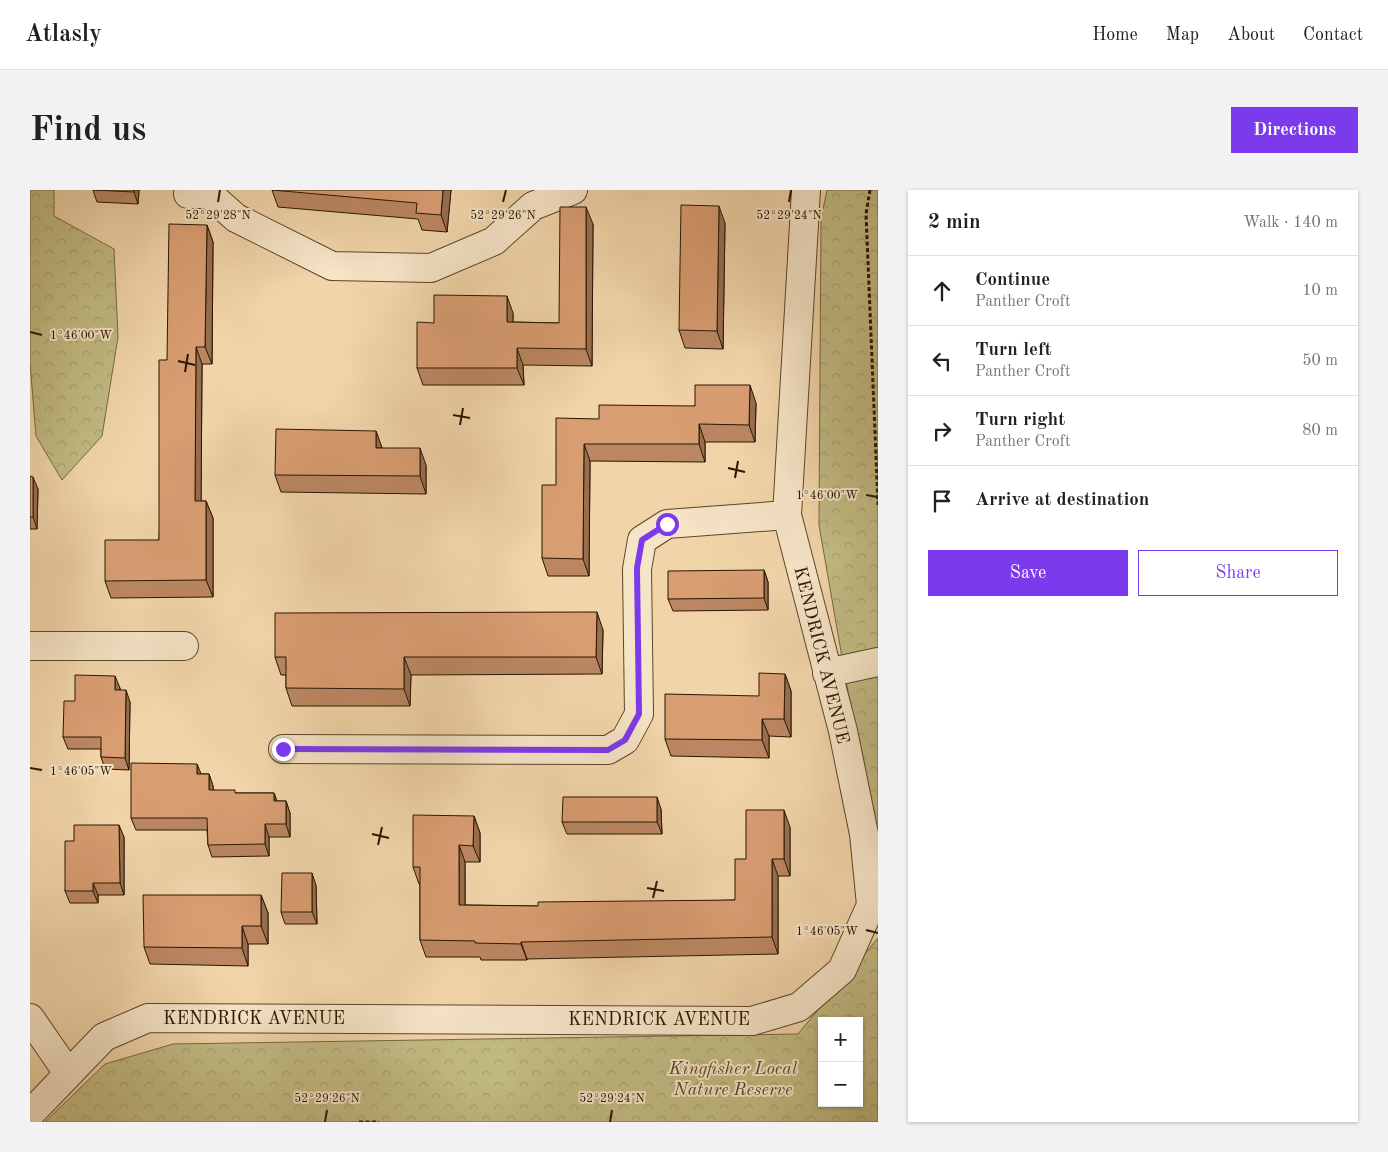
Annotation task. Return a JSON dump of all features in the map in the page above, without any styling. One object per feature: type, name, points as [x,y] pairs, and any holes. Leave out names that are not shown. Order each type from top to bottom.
[{"type":"street","points":[[188,194],[210,194],[236,218],[332,266],[431,268],[494,241],[533,206],[573,190]]},
{"type":"street","name":"KENDRICK AVENUE","points":[[30,1114],[104,1037],[148,1018],[752,1021],[799,1007],[842,970],[872,905],[864,834],[842,731],[787,515],[806,190]]},
{"type":"street","points":[[283,749],[608,750],[625,740],[639,714],[637,568],[642,540],[667,524],[787,515]]},
{"type":"street","points":[[30,646],[184,646]]},
{"type":"street","points":[[827,672],[878,662]]},
{"type":"street","points":[[30,1018],[68,1073]]},
{"type":"path","points":[[870,190],[866,214],[878,506]]},
{"type":"path","points":[[360,1122],[378,1122]]},
{"type":"green space","points":[[30,190],[54,190],[54,216],[114,249],[118,337],[102,436],[62,480],[36,436],[30,363]]},
{"type":"green space","points":[[827,190],[878,190],[878,864],[819,525],[821,219]]},
{"type":"green space","name":"Kingfisher Local Nature Reserve","points":[[878,938],[878,1122],[45,1122],[105,1064],[173,1044],[798,1034]]},
{"type":"building","points":[[93,190],[134,190],[134,192]]},
{"type":"building","points":[[272,190],[443,190],[441,215],[416,213],[417,203]]},
{"type":"building","points":[[681,205],[719,206],[717,331],[679,330]]},
{"type":"building","points":[[560,207],[586,207],[586,349],[517,348],[517,368],[417,368],[417,322],[434,323],[434,295],[507,296],[507,322],[559,323]]},
{"type":"building","points":[[169,224],[207,225],[205,347],[196,347],[195,501],[206,501],[206,580],[105,581],[105,540],[159,540],[159,360],[167,360]]},
{"type":"building","points":[[695,385],[750,385],[749,425],[699,424],[699,444],[584,444],[583,559],[542,558],[542,485],[556,485],[556,418],[599,419],[599,405],[695,406]]},
{"type":"building","points":[[276,429],[376,431],[376,448],[420,448],[420,476],[275,475]]},
{"type":"building","points":[[30,476],[33,477],[33,517],[30,517]]},
{"type":"building","points":[[764,570],[764,598],[668,599],[668,571]]},
{"type":"building","points":[[597,612],[596,657],[404,657],[404,689],[286,688],[286,657],[275,657],[275,613]]},
{"type":"building","points":[[759,673],[785,674],[784,719],[762,719],[762,740],[665,739],[665,694],[759,696]]},
{"type":"building","points":[[75,675],[115,676],[115,690],[126,690],[125,758],[101,757],[101,737],[63,737],[64,701],[75,701]]},
{"type":"building","points":[[131,763],[197,764],[197,774],[209,774],[209,790],[235,790],[235,793],[274,793],[274,801],[286,801],[286,824],[265,824],[265,844],[208,845],[207,818],[131,818]]},
{"type":"building","points":[[563,797],[657,797],[657,822],[562,822]]},
{"type":"building","points":[[746,810],[784,810],[784,859],[772,859],[772,937],[521,942],[521,944],[420,940],[420,867],[413,867],[413,815],[474,816],[473,846],[459,845],[459,905],[538,906],[538,902],[735,900],[735,859],[746,859]]},
{"type":"building","points":[[74,825],[119,825],[120,883],[93,883],[93,891],[65,891],[65,841],[74,841]]},
{"type":"building","points":[[282,873],[312,873],[312,912],[281,912]]},
{"type":"building","points":[[143,895],[261,895],[261,926],[242,926],[242,948],[144,947]]},
{"type":"route","points":[[283,749],[608,750],[625,740],[639,714],[637,568],[642,540],[667,524]]}]
